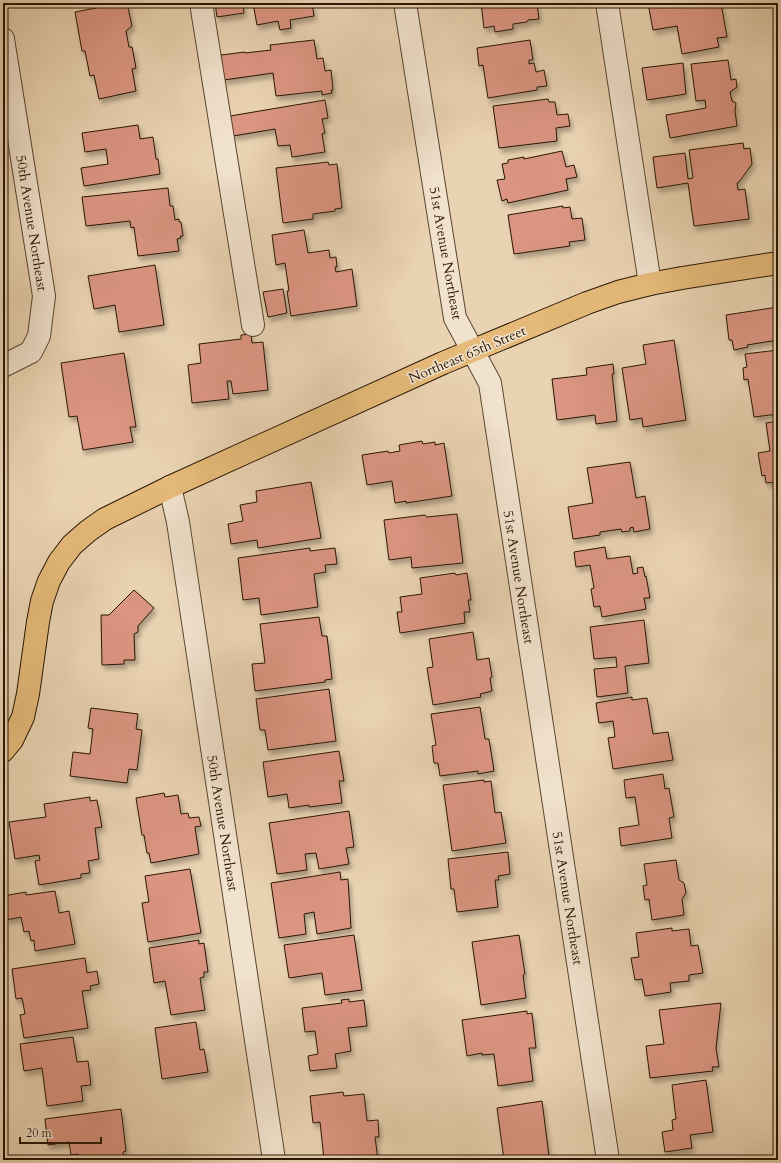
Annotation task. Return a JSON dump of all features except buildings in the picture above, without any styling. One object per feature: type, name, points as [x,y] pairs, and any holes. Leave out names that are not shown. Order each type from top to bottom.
[{"type":"main road","name":"Northeast 65th Street","points":[[3,751],[12,740],[23,718],[42,601],[49,581],[59,562],[72,545],[105,519],[170,487],[472,350],[587,303],[618,292],[650,284],[778,263]]},
{"type":"street","points":[[201,3],[253,325]]},
{"type":"street","name":"51st Avenue Northeast","points":[[405,3],[455,318],[490,383],[608,1160]]},
{"type":"street","points":[[607,3],[650,284]]},
{"type":"street","name":"50th Avenue Northeast","points":[[3,39],[44,296],[39,336],[31,352],[3,366]]},
{"type":"street","name":"50th Avenue Northeast","points":[[170,487],[178,522],[274,1160]]}]
